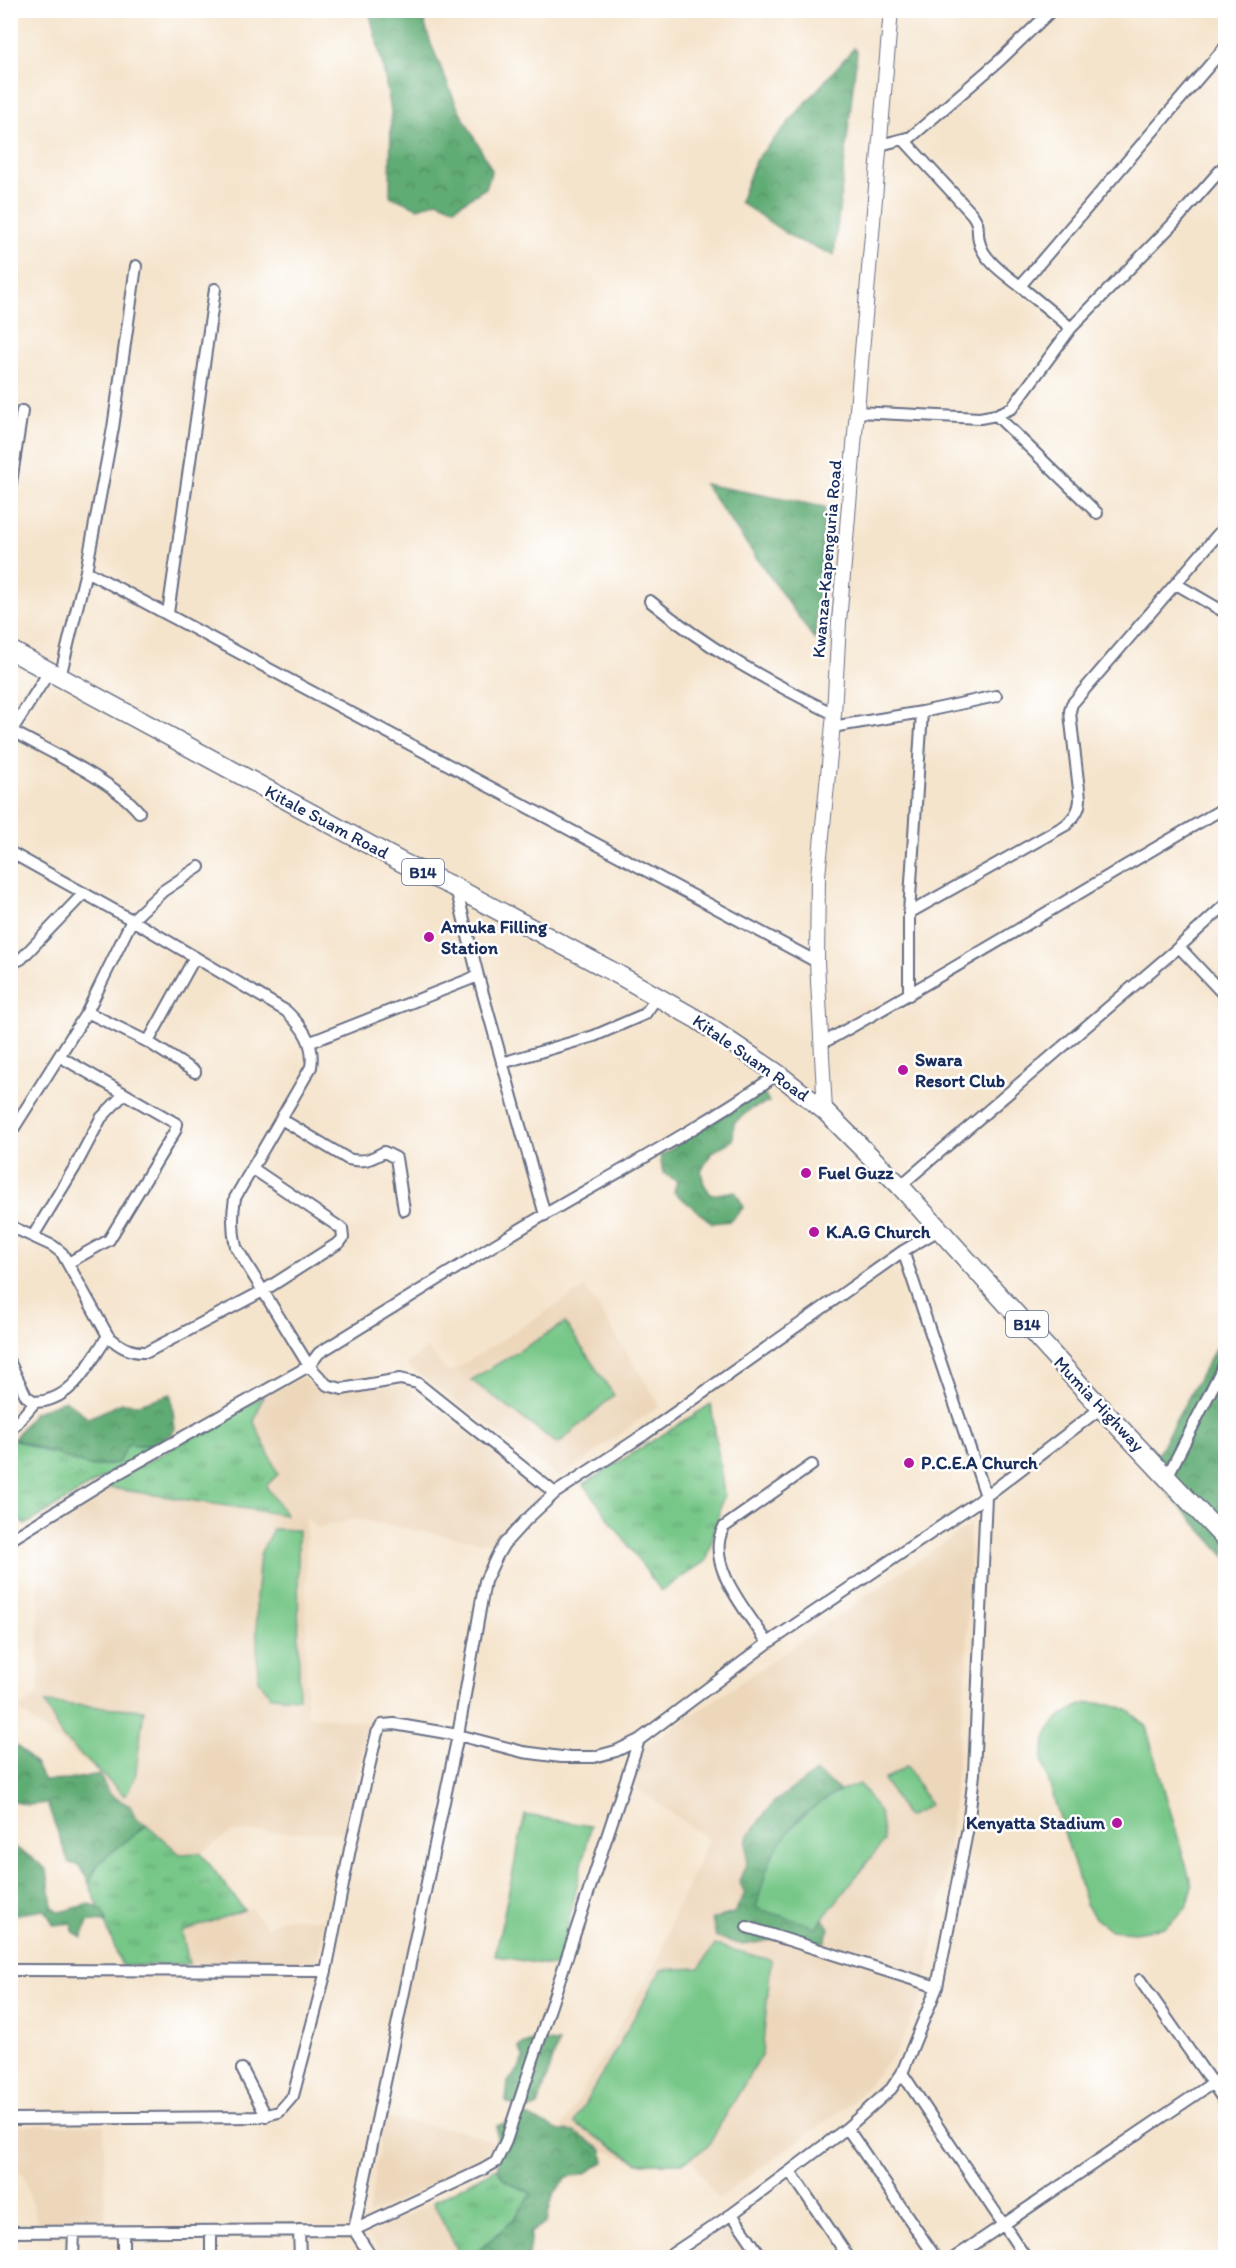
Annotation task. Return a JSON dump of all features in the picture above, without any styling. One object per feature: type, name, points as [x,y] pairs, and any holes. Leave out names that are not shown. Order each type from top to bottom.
[{"type":"highway","name":"Kitale Suam Road","points":[[10,650],[698,1020],[778,1074],[825,1111]]},
{"type":"highway","name":"Mumia Highway","points":[[825,1111],[900,1185],[1101,1408],[1226,1540]]},
{"type":"street","name":"Kwanza-Kapenguria Road","points":[[825,1111],[817,962],[818,876],[833,720],[840,610],[891,10]]},
{"type":"street","points":[[880,145],[911,137],[999,61],[1052,10]]},
{"type":"street","points":[[1020,286],[1226,46]]},
{"type":"street","points":[[904,140],[972,214],[979,224],[979,241],[999,270],[1071,328]]},
{"type":"street","points":[[857,412],[981,418],[1012,408],[1071,328],[1172,225],[1226,164]]},
{"type":"street","points":[[136,266],[112,428],[86,571],[54,674],[11,732],[118,792],[139,812]]},
{"type":"street","points":[[168,613],[215,288]]},
{"type":"street","points":[[10,489],[22,411]]},
{"type":"street","points":[[996,415],[1097,513]]},
{"type":"street","points":[[909,913],[1066,825],[1075,816],[1080,808],[1080,798],[1070,711],[1072,704],[1226,525]]},
{"type":"street","points":[[86,571],[817,962]]},
{"type":"street","points":[[1176,584],[1226,612]]},
{"type":"street","points":[[650,600],[682,627],[727,657],[833,720],[922,712],[996,696]]},
{"type":"street","points":[[909,995],[909,913],[922,712]]},
{"type":"street","points":[[822,1044],[1226,807]]},
{"type":"street","points":[[10,852],[132,920],[286,1011],[310,1042],[313,1052],[311,1067],[235,1198],[232,1233],[236,1247],[309,1366],[327,1385],[342,1389],[400,1379],[417,1383],[555,1493]]},
{"type":"street","points":[[10,1134],[87,1012],[132,920],[163,891],[199,867]]},
{"type":"street","points":[[456,888],[478,976],[545,1215]]},
{"type":"street","points":[[10,964],[21,959],[84,893]]},
{"type":"street","points":[[900,1185],[1179,947],[1226,904]]},
{"type":"street","points":[[1179,947],[1226,998]]},
{"type":"street","points":[[148,1042],[195,957]]},
{"type":"street","points":[[310,1042],[478,976]]},
{"type":"street","points":[[502,1063],[594,1036],[645,1014],[657,997]]},
{"type":"street","points":[[87,1012],[148,1042],[195,1072]]},
{"type":"street","points":[[59,1056],[177,1124],[175,1131],[109,1240],[68,1263]]},
{"type":"street","points":[[10,1540],[112,1477],[309,1366],[319,1353],[545,1215],[735,1104],[778,1074]]},
{"type":"street","points":[[33,1236],[75,1167],[101,1118],[124,1094]]},
{"type":"street","points":[[281,1119],[348,1159],[370,1160],[384,1152],[396,1158],[404,1210]]},
{"type":"street","points":[[10,1226],[54,1246],[62,1253],[108,1336],[116,1344],[130,1351],[147,1352],[263,1291],[340,1242],[344,1234],[342,1229],[252,1168]]},
{"type":"street","points":[[372,2258],[354,2230],[458,1735],[485,1581],[504,1544],[555,1493],[645,1434],[903,1251],[939,1230]]},
{"type":"street","points":[[666,2258],[732,2214],[790,2171],[848,2127],[891,2089],[902,2073],[937,1987],[968,1827],[974,1774],[986,1497],[903,1251]]},
{"type":"street","points":[[10,1431],[35,1402],[56,1398],[70,1389],[108,1336]]},
{"type":"street","points":[[1167,1477],[1226,1361]]},
{"type":"street","points":[[10,1363],[26,1396],[35,1402]]},
{"type":"street","points":[[11,2118],[266,2116],[279,2112],[293,2096],[326,1971],[350,1849],[379,1728],[386,1724],[458,1735],[523,1752],[561,1757],[594,1757],[616,1751],[639,1740],[768,1643],[986,1497],[1101,1408]]},
{"type":"street","points":[[768,1643],[731,1588],[717,1550],[719,1536],[724,1527],[812,1465]]},
{"type":"street","points":[[10,2232],[354,2230],[496,2162],[506,2141],[639,1740]]},
{"type":"street","points":[[747,1927],[937,1987]]},
{"type":"street","points":[[10,1970],[326,1971]]},
{"type":"street","points":[[1140,1980],[1226,2103]]},
{"type":"street","points":[[242,2069],[266,2116]]},
{"type":"street","points":[[902,2073],[1026,2258]]},
{"type":"street","points":[[954,2258],[1226,2074]]},
{"type":"street","points":[[848,2127],[936,2258]]},
{"type":"street","points":[[790,2171],[849,2258]]},
{"type":"street","points":[[732,2214],[762,2258]]},
{"type":"street","points":[[299,2230],[300,2258]]},
{"type":"street","points":[[211,2258],[212,2231]]},
{"type":"street","points":[[73,2258],[74,2232]]},
{"type":"street","points":[[123,2232],[123,2258]]},
{"type":"shaded area","points":[[585,1287],[660,1405],[560,1478],[406,1365],[427,1348],[449,1373]]},
{"type":"shaded area","points":[[302,1377],[318,1389],[406,1385],[546,1492],[492,1544],[355,1519],[318,1528],[306,1519],[306,1715],[369,1723],[345,1832],[232,1832],[201,1853],[180,1855],[136,1818],[130,1806],[109,1794],[99,1774],[18,1709],[39,1694],[39,1530],[104,1487],[285,1515],[266,1486],[278,1474],[254,1422],[263,1396]]},
{"type":"shaded area","points":[[970,1525],[967,1667],[947,1867],[924,1990],[899,2049],[855,2100],[718,2199],[690,2158],[682,2163],[638,2163],[602,2150],[575,2132],[560,2131],[660,1956],[673,1916],[709,1840],[634,1786],[641,1750]]},
{"type":"shaded area","points":[[250,1908],[267,1927],[283,1918],[325,1919],[317,1963],[189,1964],[182,1932]]},
{"type":"shaded area","points":[[384,2118],[459,2130],[497,2143],[491,2159],[368,2215]]},
{"type":"shaded area","points":[[11,2125],[104,2125],[105,2226],[38,2224],[23,2174],[11,2174]]},
{"type":"shaded area","points":[[433,2202],[461,2257],[383,2257],[368,2234]]},
{"type":"shaded area","points":[[726,2227],[749,2257],[682,2257]]},
{"type":"green space","points":[[369,11],[421,11],[431,44],[456,104],[492,170],[486,188],[454,208],[437,201],[418,208],[390,196],[391,111]]},
{"type":"green space","points":[[854,48],[857,52],[834,255],[795,239],[740,202],[755,161]]},
{"type":"green space","points":[[704,484],[825,507],[815,640]]},
{"type":"green space","points":[[763,1090],[769,1102],[751,1109],[734,1123],[733,1140],[712,1152],[701,1171],[704,1184],[711,1195],[735,1191],[744,1207],[731,1221],[712,1223],[674,1192],[677,1181],[663,1173],[660,1156]]},
{"type":"green space","points":[[565,1323],[614,1395],[558,1444],[471,1380]]},
{"type":"green space","points":[[1225,1331],[1225,1556],[1148,1471]]},
{"type":"green space","points":[[171,1394],[175,1429],[165,1439],[154,1444],[128,1444],[118,1463],[92,1467],[14,1439],[33,1413],[65,1400],[89,1418],[122,1403],[139,1404]]},
{"type":"green space","points":[[263,1396],[254,1422],[278,1474],[266,1486],[286,1515],[104,1487]]},
{"type":"green space","points":[[711,1404],[724,1494],[707,1560],[661,1591],[584,1484]]},
{"type":"green space","points":[[14,1439],[48,1453],[128,1444],[153,1447],[25,1525],[11,1513],[10,1442]]},
{"type":"green space","points":[[273,1529],[298,1530],[299,1698],[271,1696],[258,1680],[256,1598],[260,1554]]},
{"type":"green space","points":[[45,1703],[144,1710],[135,1778],[125,1796],[62,1737]]},
{"type":"green space","name":"Kenyatta Stadium","points":[[1087,1703],[1120,1707],[1133,1714],[1146,1727],[1192,1886],[1186,1908],[1165,1927],[1134,1932],[1111,1930],[1095,1918],[1086,1904],[1042,1759],[1046,1738],[1054,1723],[1067,1712]]},
{"type":"green space","points":[[11,1740],[36,1765],[44,1781],[68,1780],[99,1774],[109,1794],[130,1806],[136,1818],[147,1825],[98,1864],[89,1883],[80,1866],[69,1863],[47,1803],[28,1805],[11,1801]]},
{"type":"green space","points":[[907,1766],[930,1805],[907,1817],[884,1780]]},
{"type":"green space","points":[[816,1772],[839,1790],[799,1818],[772,1856],[816,1927],[823,1919],[829,1928],[824,1943],[777,1939],[743,1945],[716,1937],[712,1919],[734,1913],[745,1893],[739,1881],[747,1862],[747,1838],[774,1802]]},
{"type":"green space","points":[[860,1784],[880,1813],[884,1841],[816,1927],[756,1908],[770,1861],[789,1831],[821,1802]]},
{"type":"green space","points":[[525,1815],[591,1826],[558,1967],[495,1956]]},
{"type":"green space","points":[[147,1825],[180,1854],[201,1853],[244,1910],[182,1932],[189,1964],[122,1966],[89,1883],[98,1864]]},
{"type":"green space","points":[[11,1845],[47,1870],[52,1906],[60,1912],[89,1904],[103,1910],[106,1922],[88,1921],[82,1938],[73,1931],[72,1923],[54,1925],[45,1910],[11,1915]]},
{"type":"green space","points":[[715,1945],[771,1960],[762,2054],[707,2147],[682,2163],[638,2163],[574,2123],[661,1970],[699,1968]]},
{"type":"green space","points":[[532,2041],[558,2043],[538,2106],[526,2111],[506,2102],[508,2082],[524,2059],[518,2047]]},
{"type":"green space","points":[[524,2115],[560,2131],[575,2132],[602,2150],[604,2162],[586,2173],[567,2177],[553,2195],[546,2223],[531,2232],[528,2257],[470,2258],[514,2219],[532,2194],[504,2180],[500,2174],[497,2158],[497,2126]]},
{"type":"green space","points":[[498,2167],[506,2181],[532,2194],[514,2219],[493,2239],[470,2257],[461,2257],[433,2202]]},
{"type":"place","name":"Amuka Filling Station","points":[[429,937]]},
{"type":"place","name":"Swara Resort Club","points":[[903,1070]]},
{"type":"place","name":"Fuel Guzz","points":[[806,1173]]},
{"type":"place","name":"K.A.G Church","points":[[814,1232]]},
{"type":"place","name":"P.C.E.A Church","points":[[909,1463]]},
{"type":"place","name":"Kenyatta Stadium","points":[[1117,1823]]}]
